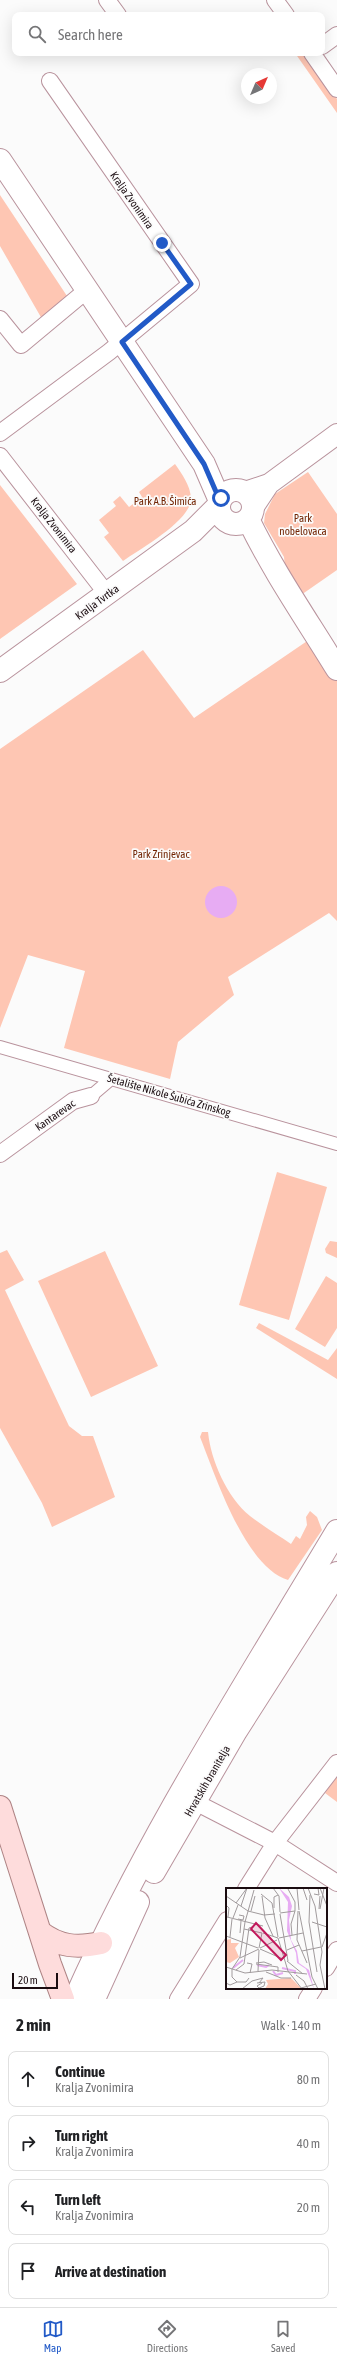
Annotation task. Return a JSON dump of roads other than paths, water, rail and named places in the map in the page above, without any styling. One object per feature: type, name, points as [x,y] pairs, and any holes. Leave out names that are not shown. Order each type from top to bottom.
[{"type":"main road","points":[[0,160],[279,574],[337,669]]},
{"type":"main road","name":"Kralja Tvrtka","points":[[0,671],[193,531],[234,508]]},
{"type":"main road","points":[[75,1999],[101,1943],[176,1798],[337,1531]]},
{"type":"main road","name":"Hrvatskih branitelja","points":[[94,1999],[131,1917],[194,1802],[259,1693],[337,1573]]},
{"type":"main road","points":[[0,1807],[63,1999]]},
{"type":"main road","points":[[40,1932],[50,1940],[64,1945],[80,1947],[101,1943]]},
{"type":"street","points":[[107,0],[116,12]]},
{"type":"street","points":[[275,0],[284,12]]},
{"type":"street","points":[[325,44],[337,35]]},
{"type":"street","points":[[314,56],[337,89]]},
{"type":"street","name":"Kralja Zvonimira","points":[[0,433],[122,342],[191,284],[50,81]]},
{"type":"street","points":[[0,319],[21,345],[88,290]]},
{"type":"street","points":[[234,508],[337,434]]},
{"type":"street","name":"Kralja Zvonimira","points":[[0,456],[108,594]]},
{"type":"street","name":"Šetalište Nikole Šubića Zrinskog","points":[[0,1047],[337,1144]]},
{"type":"street","name":"Kantarevac","points":[[0,1154],[73,1101],[92,1096],[111,1079]]},
{"type":"street","points":[[247,1888],[275,1843],[337,1763]]},
{"type":"street","points":[[194,1802],[275,1843],[337,1883]]},
{"type":"street","points":[[178,1999],[226,1922]]},
{"type":"street","points":[[327,1966],[337,1950]]},
{"type":"street","points":[[307,1999],[313,1989]]},
{"type":"park label","name":"Park A.B. Šimića","points":[[165,501]]},
{"type":"park label","name":"Park nobelovaca","points":[[303,524]]},
{"type":"park label","name":"Park Zrinjevac","points":[[161,854]]}]
